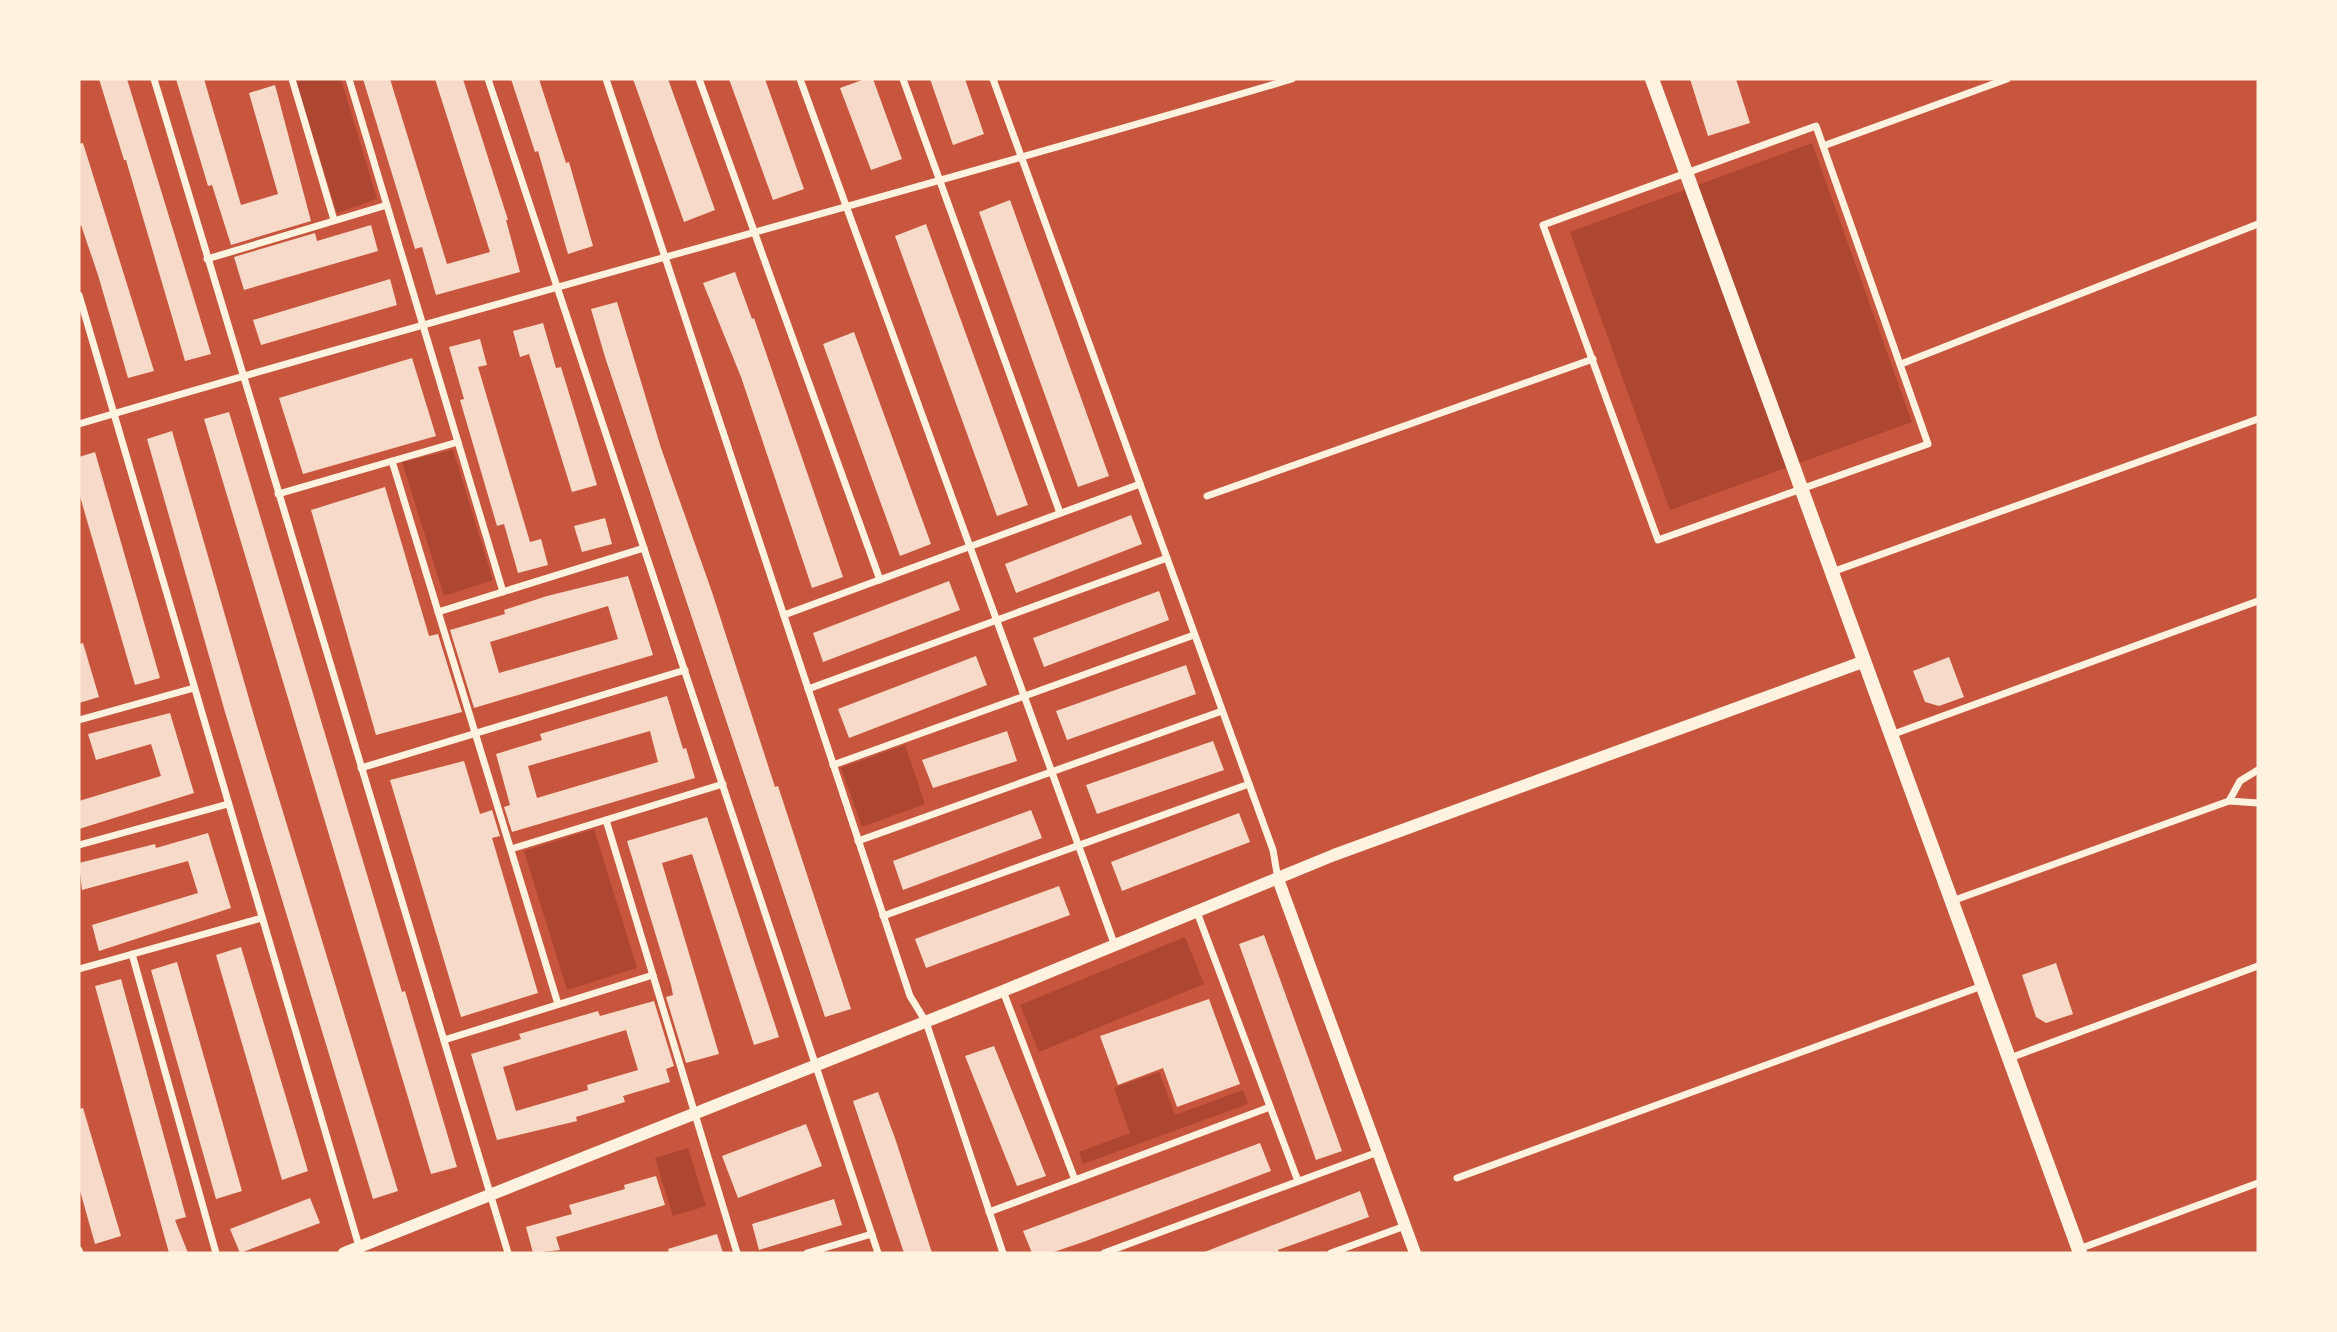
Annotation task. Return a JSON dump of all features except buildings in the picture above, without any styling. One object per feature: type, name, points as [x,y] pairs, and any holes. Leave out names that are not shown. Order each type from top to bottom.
[{"type":"main road","points":[[1652,79],[2079,1251]]},
{"type":"street","points":[[154,79],[508,1253]]},
{"type":"street","points":[[292,79],[334,220]]},
{"type":"street","points":[[349,79],[503,592]]},
{"type":"street","points":[[488,79],[878,1253]]},
{"type":"street","points":[[606,79],[910,996],[926,1022],[1003,1253]]},
{"type":"street","points":[[699,79],[880,580]]},
{"type":"street","points":[[800,79],[1115,946]]},
{"type":"street","points":[[903,79],[1060,513]]},
{"type":"street","points":[[993,79],[1273,850],[1278,879],[1415,1253]]},
{"type":"street","points":[[79,424],[557,285],[1022,158],[1292,79]]},
{"type":"street","points":[[1823,146],[2007,79]]},
{"type":"street","points":[[1816,127],[1823,146],[1927,444],[1658,540],[1543,225],[1816,127]]},
{"type":"street","points":[[207,259],[387,205]]},
{"type":"street","points":[[1901,364],[2258,224]]},
{"type":"street","points":[[79,295],[360,1250]]},
{"type":"street","points":[[1207,496],[1594,359]]},
{"type":"street","points":[[1832,572],[2258,419]]},
{"type":"street","points":[[278,494],[458,442]]},
{"type":"street","points":[[392,461],[558,1004]]},
{"type":"street","points":[[784,615],[1140,484]]},
{"type":"street","points":[[438,612],[644,548]]},
{"type":"street","points":[[808,689],[1167,558]]},
{"type":"street","points":[[1891,735],[2258,601]]},
{"type":"street","points":[[833,765],[1194,635]]},
{"type":"street","points":[[345,1253],[360,1250],[490,1194],[926,1022],[1334,855],[1865,661]]},
{"type":"street","points":[[361,768],[685,670]]},
{"type":"street","points":[[79,720],[194,688]]},
{"type":"street","points":[[858,841],[1222,711]]},
{"type":"street","points":[[2229,801],[2241,781],[2258,771]]},
{"type":"street","points":[[884,916],[1249,784]]},
{"type":"street","points":[[510,849],[723,785]]},
{"type":"street","points":[[1952,901],[2229,801],[2258,803]]},
{"type":"street","points":[[79,845],[228,804]]},
{"type":"street","points":[[606,820],[737,1253]]},
{"type":"street","points":[[1197,912],[1298,1181]]},
{"type":"street","points":[[79,969],[262,918]]},
{"type":"street","points":[[132,954],[216,1253]]},
{"type":"street","points":[[2010,1058],[2258,966]]},
{"type":"street","points":[[443,1040],[653,975]]},
{"type":"street","points":[[1457,1178],[1983,986]]},
{"type":"street","points":[[1003,991],[1075,1180]]},
{"type":"street","points":[[989,1212],[1270,1107]]},
{"type":"street","points":[[1104,1253],[1378,1152]]},
{"type":"street","points":[[2079,1251],[2258,1183]]},
{"type":"street","points":[[1331,1253],[1405,1226]]},
{"type":"street","points":[[807,1253],[872,1234]]},
{"type":"shaded area","points":[[295,79],[341,79],[377,199],[337,213]]},
{"type":"shaded area","points":[[1812,143],[1912,422],[1670,510],[1570,232]]},
{"type":"shaded area","points":[[453,450],[493,580],[444,596],[402,462]]},
{"type":"shaded area","points":[[905,745],[925,804],[862,827],[841,768]]},
{"type":"shaded area","points":[[594,829],[637,968],[567,990],[524,851]]},
{"type":"shaded area","points":[[1185,937],[1204,984],[1039,1052],[1020,1005]]},
{"type":"shaded area","points":[[1159,1072],[1175,1115],[1243,1090],[1248,1104],[1083,1164],[1079,1152],[1130,1133],[1114,1088]]},
{"type":"shaded area","points":[[688,1148],[706,1206],[673,1216],[655,1158]]}]
